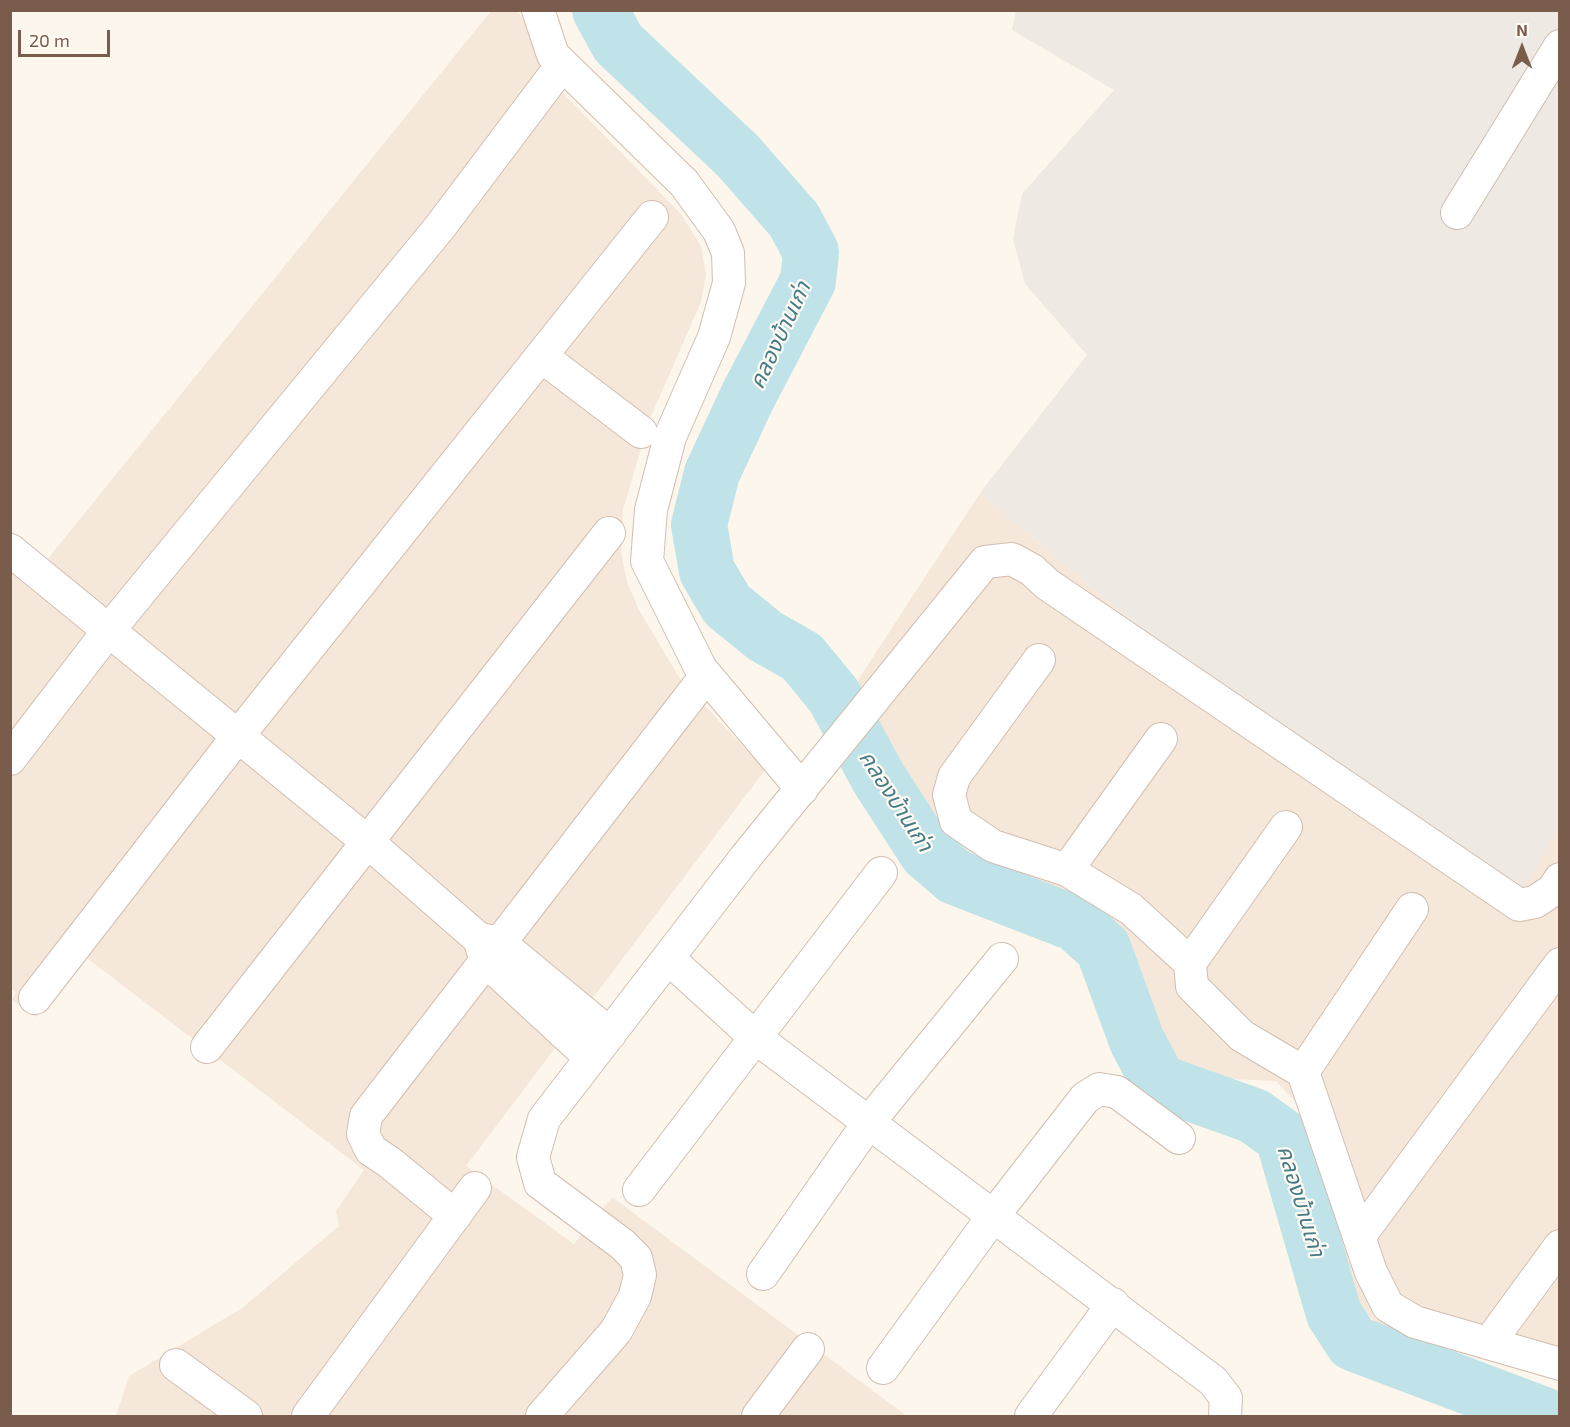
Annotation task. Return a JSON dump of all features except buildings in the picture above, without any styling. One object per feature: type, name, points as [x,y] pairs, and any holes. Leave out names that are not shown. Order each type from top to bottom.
[{"type":"street","points":[[538,10],[553,55],[684,183],[719,231],[728,253],[729,283],[714,337],[670,437],[651,510],[646,561],[706,676],[807,783]]},
{"type":"street","points":[[1457,213],[1560,46]]},
{"type":"street","points":[[10,759],[109,630],[440,227],[562,65]]},
{"type":"street","points":[[35,998],[238,736],[652,217]]},
{"type":"street","points":[[541,356],[641,432]]},
{"type":"street","points":[[207,1047],[369,843],[609,533]]},
{"type":"street","points":[[10,550],[369,843],[488,948],[590,1057]]},
{"type":"street","points":[[542,1416],[616,1331],[635,1296],[640,1275],[636,1258],[622,1244],[540,1184],[533,1157],[544,1119],[744,858],[985,562],[1012,559],[1032,570],[1047,584],[1519,905],[1535,902],[1553,890],[1560,879]]},
{"type":"street","points":[[1039,660],[954,777],[949,795],[956,821],[993,846],[1067,870],[1131,909],[1190,963]]},
{"type":"street","points":[[455,1216],[389,1162],[370,1150],[363,1134],[366,1116],[488,948],[706,676]]},
{"type":"street","points":[[1067,870],[1161,739]]},
{"type":"street","points":[[1286,827],[1190,963],[1192,986],[1242,1036],[1304,1071],[1371,1272],[1388,1306],[1415,1322],[1560,1364]]},
{"type":"street","points":[[639,1190],[880,873]]},
{"type":"street","points":[[1304,1071],[1412,909]]},
{"type":"street","points":[[488,948],[610,1034]]},
{"type":"street","points":[[668,958],[756,1038],[1213,1382],[1226,1398],[1225,1416]]},
{"type":"street","points":[[763,1274],[869,1122],[1002,959]]},
{"type":"street","points":[[1359,1237],[1560,964]]},
{"type":"street","points":[[883,1368],[994,1215],[1085,1098],[1099,1089],[1118,1092],[1179,1138]]},
{"type":"street","points":[[308,1416],[476,1188]]},
{"type":"street","points":[[1489,1344],[1560,1246]]},
{"type":"street","points":[[1031,1416],[1113,1305]]},
{"type":"street","points":[[758,1416],[808,1349]]},
{"type":"street","points":[[176,1365],[246,1416]]},
{"type":"shaded area","points":[[491,11],[518,11],[563,93],[681,214],[701,246],[706,274],[701,302],[649,421],[623,510],[621,552],[627,582],[639,610],[680,679],[765,770],[466,1166],[574,1244],[612,1197],[907,1416],[116,1416],[129,1376],[242,1308],[339,1226],[336,1211],[364,1170],[83,955],[36,1017],[12,1000],[16,993],[10,988],[10,533],[46,561]]},
{"type":"shaded area","points":[[1016,11],[1559,11],[1560,826],[1519,895],[1167,651],[980,493],[1087,355],[1025,284],[1013,239],[1022,194],[1114,90],[1012,30]]},
{"type":"shaded area","points":[[980,493],[1167,651],[1519,894],[1559,826],[1559,1381],[1384,1332],[1354,1299],[1300,1107],[1276,1081],[1190,1077],[1166,1061],[1148,1039],[1135,957],[1116,922],[1078,900],[974,864],[939,842],[856,683]]},
{"type":"waterway","name":"คลองบ้านเก่า","points":[[600,10],[618,43],[738,156],[794,220],[811,252],[808,281],[748,396],[712,473],[699,525],[707,571],[727,605],[765,636],[802,657],[834,696],[879,779],[927,853],[955,877],[1076,924],[1103,948],[1137,1041],[1159,1082],[1254,1116],[1283,1137],[1334,1314],[1353,1343],[1546,1416]]}]
